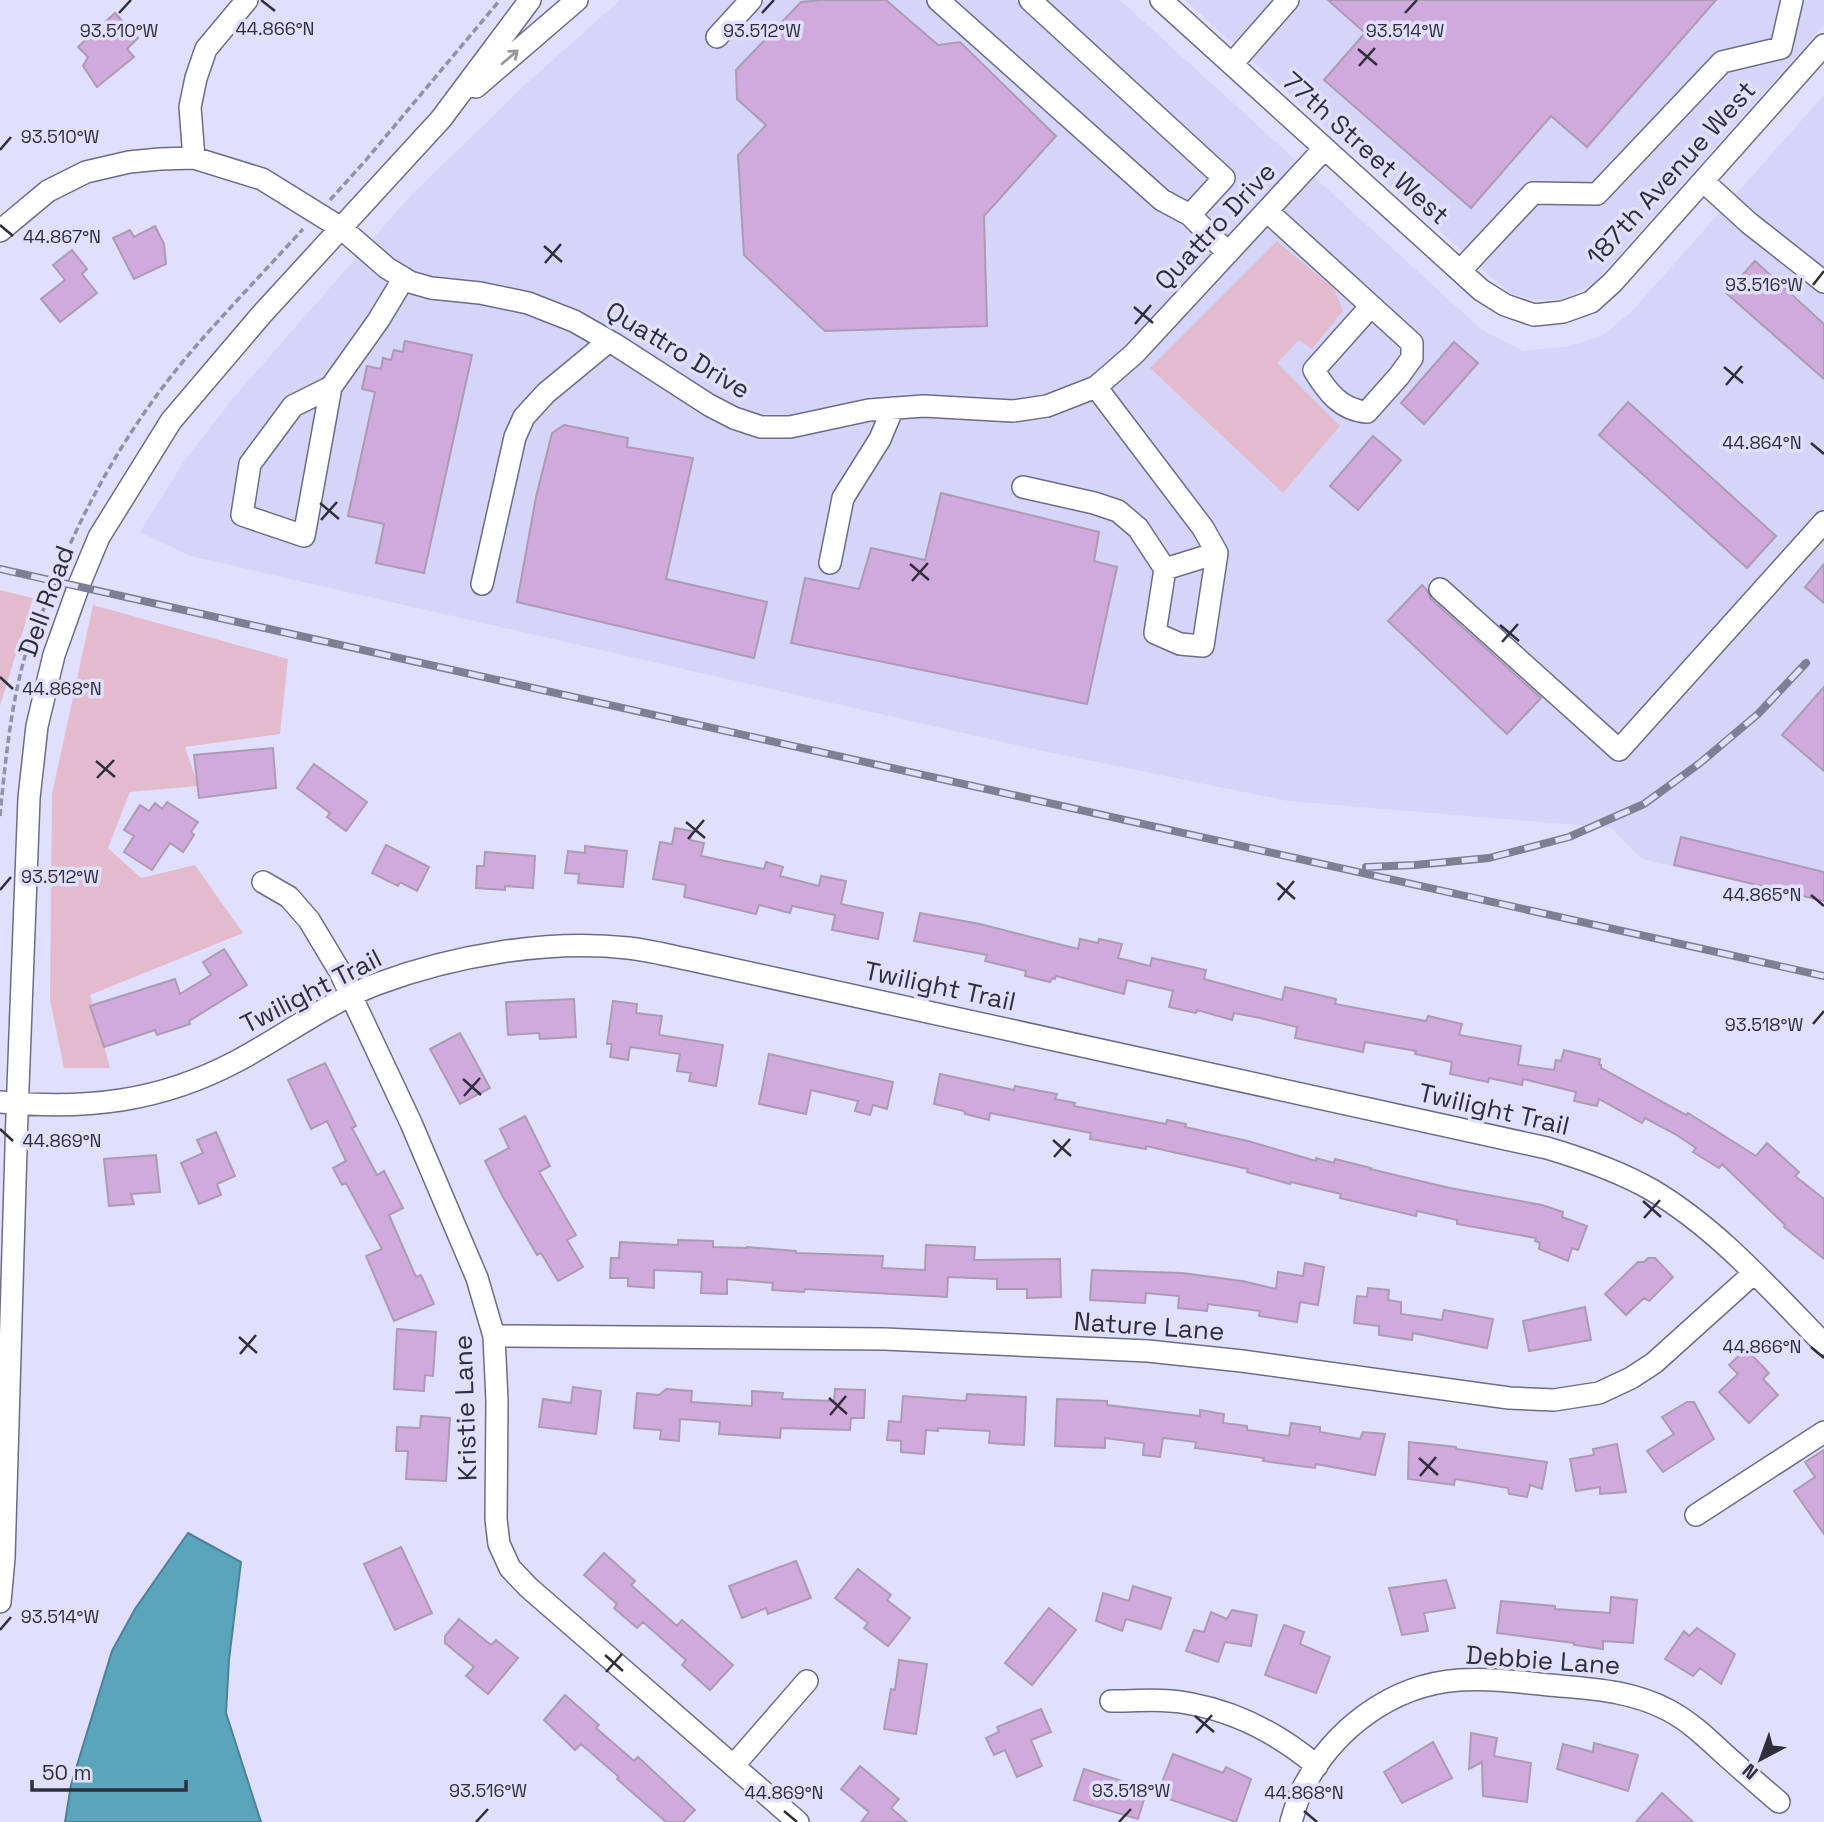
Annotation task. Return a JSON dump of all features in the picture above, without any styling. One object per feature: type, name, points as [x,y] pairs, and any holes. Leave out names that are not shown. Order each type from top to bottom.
[{"type":"street","points":[[194,158],[190,107],[196,78],[206,49],[247,0]]},
{"type":"street","name":"Dell Road","points":[[0,1602],[4,1558],[9,1103],[29,798],[37,726],[54,655],[99,537],[171,421],[262,314],[441,119],[530,0]]},
{"type":"street","name":"Dell Road","points":[[441,119],[577,0]]},
{"type":"street","points":[[717,37],[751,0]]},
{"type":"street","points":[[938,0],[1162,200],[1189,215],[1228,253]]},
{"type":"street","points":[[1030,0],[1224,178],[1189,215]]},
{"type":"street","name":"77th Street West","points":[[1161,0],[1481,290],[1505,305],[1534,314],[1545,314]]},
{"type":"street","points":[[1231,64],[1288,0]]},
{"type":"street","points":[[1781,48],[1793,0]]},
{"type":"street","name":"187th Avenue West","points":[[1545,314],[1563,312],[1591,302],[1613,282],[1824,45]]},
{"type":"street","points":[[1781,48],[1804,67]]},
{"type":"street","points":[[1461,271],[1533,193],[1597,194],[1722,62],[1781,48]]},
{"type":"street","name":"Quattro Drive","points":[[0,232],[48,191],[86,172],[129,162],[194,158],[262,179],[341,228],[387,268],[410,282],[431,288],[481,293],[528,303],[574,320],[734,418],[761,427],[790,427],[869,410],[893,408],[924,406],[1013,411],[1047,406],[1096,387],[1134,354],[1324,149]]},
{"type":"street","points":[[1703,181],[1749,223],[1824,282]]},
{"type":"street","points":[[1267,211],[1412,343],[1412,358],[1367,412],[1356,411],[1340,403],[1314,370],[1371,306]]},
{"type":"street","points":[[331,387],[293,406],[250,464],[242,514],[304,536],[331,387],[378,321],[404,278]]},
{"type":"street","points":[[482,584],[515,437],[524,417],[546,393],[609,341]]},
{"type":"street","points":[[1023,487],[1118,511],[1138,528],[1165,569],[1155,633],[1180,644],[1203,646],[1217,553],[1203,528],[1096,387]]},
{"type":"street","points":[[830,563],[843,498],[880,439],[893,408]]},
{"type":"street","points":[[1440,589],[1619,750],[1824,522]]},
{"type":"street","points":[[1165,569],[1217,553]]},
{"type":"street","name":"Kristie Lane","points":[[263,881],[289,897],[309,919],[339,970],[411,1123],[477,1278],[494,1336],[496,1519],[499,1544],[510,1568],[528,1587],[799,1822]]},
{"type":"street","name":"Twilight Trail","points":[[9,1103],[73,1106],[116,1102],[158,1093],[199,1079],[237,1061],[313,1016],[374,985],[436,965],[499,952],[563,946],[627,948],[1548,1148],[1601,1165],[1653,1191],[1699,1222],[1824,1344]]},
{"type":"street","name":"Nature Lane","points":[[494,1336],[884,1339],[1148,1351],[1242,1361],[1509,1398],[1554,1400],[1600,1393],[1632,1378],[1654,1363],[1754,1273]]},
{"type":"street","points":[[1696,1515],[1824,1432]]},
{"type":"street","name":"Debbie Lane","points":[[1291,1822],[1301,1793],[1321,1758],[1348,1728],[1380,1704],[1417,1688],[1458,1680],[1497,1680],[1608,1690],[1639,1697],[1694,1727],[1779,1802]]},
{"type":"street","points":[[734,1765],[807,1681]]},
{"type":"street","points":[[1111,1701],[1190,1703],[1228,1713],[1266,1729],[1317,1766]]},
{"type":"shaded area","points":[[620,0],[1120,0],[1481,329],[1523,351],[1569,346],[1602,336],[1633,310],[1824,95],[1824,902],[1642,859],[1611,828],[1288,801],[1033,749],[190,556],[140,532],[182,464],[234,397],[412,194],[528,82]]},
{"type":"shaded area","points":[[1185,0],[1824,0],[1824,25],[1593,284],[1564,299],[1535,300],[1510,293],[1494,280]]},
{"type":"shaded area","points":[[1277,241],[1334,289],[1343,311],[1312,349],[1299,340],[1277,363],[1340,426],[1283,493],[1150,368]]},
{"type":"shaded area","points":[[0,590],[33,598],[0,706]]},
{"type":"shaded area","points":[[93,605],[288,659],[280,734],[185,747],[198,786],[130,792],[108,848],[141,878],[195,865],[243,933],[90,995],[110,1068],[64,1068],[50,1000],[52,794]]},
{"type":"shaded area","points":[[188,1533],[241,1562],[229,1660],[226,1713],[261,1822],[65,1822],[71,1785],[112,1651],[135,1609]]},
{"type":"building","points":[[886,0],[938,45],[960,42],[1056,136],[984,216],[987,326],[825,331],[744,255],[738,155],[766,125],[737,99],[736,70],[801,2]]},
{"type":"building","points":[[1328,0],[1716,0],[1587,147],[1551,116],[1471,208],[1324,80],[1365,33]]},
{"type":"building","points":[[115,13],[138,38],[127,49],[134,57],[97,87],[83,66],[88,57],[78,47]]},
{"type":"building","points":[[155,226],[164,244],[166,264],[134,279],[113,238],[130,230],[134,237]]},
{"type":"building","points":[[72,250],[87,269],[82,274],[97,293],[60,322],[41,299],[65,280],[53,265]]},
{"type":"building","points":[[1755,261],[1824,324],[1824,379],[1726,293]]},
{"type":"building","points":[[405,341],[472,355],[424,573],[376,563],[384,524],[348,516],[375,392],[362,389],[367,366],[381,369],[383,358],[391,360],[394,350],[403,352]]},
{"type":"building","points":[[1454,342],[1478,363],[1424,424],[1401,403]]},
{"type":"building","points":[[1628,402],[1776,536],[1747,568],[1599,435]]},
{"type":"building","points":[[564,425],[628,438],[627,447],[693,458],[666,579],[767,602],[754,658],[517,602],[536,497],[552,433]]},
{"type":"building","points":[[1373,436],[1401,460],[1358,510],[1330,486]]},
{"type":"building","points":[[941,493],[1099,532],[1094,561],[1117,567],[1087,704],[791,643],[805,578],[859,589],[871,548],[925,560]]},
{"type":"building","points":[[1824,564],[1824,603],[1805,587]]},
{"type":"building","points":[[1422,585],[1431,599],[1541,698],[1507,734],[1388,621]]},
{"type":"building","points":[[1824,687],[1824,771],[1782,735]]},
{"type":"building","points":[[273,748],[276,788],[199,798],[194,755]]},
{"type":"building","points":[[314,764],[367,802],[346,831],[327,817],[330,813],[297,788]]},
{"type":"building","points":[[167,802],[198,822],[191,832],[194,835],[183,852],[170,843],[152,870],[124,852],[134,836],[124,830],[140,805],[149,811],[155,803],[162,809]]},
{"type":"building","points":[[675,828],[692,831],[690,840],[704,843],[701,856],[764,869],[766,862],[783,867],[780,876],[819,886],[821,876],[846,881],[841,904],[883,913],[878,939],[832,930],[835,915],[792,906],[790,913],[759,905],[756,914],[684,897],[686,885],[653,879],[660,842],[672,844]]},
{"type":"building","points":[[1681,837],[1824,872],[1824,901],[1674,865]]},
{"type":"building","points":[[386,845],[429,867],[417,891],[400,882],[398,886],[372,873]]},
{"type":"building","points":[[585,846],[627,851],[623,887],[578,883],[579,874],[565,873],[568,851],[585,853]]},
{"type":"building","points":[[485,852],[535,856],[533,888],[476,888],[477,866],[484,866]]},
{"type":"building","points":[[920,913],[980,924],[1078,949],[1080,939],[1098,943],[1099,939],[1122,944],[1118,958],[1150,966],[1152,958],[1206,970],[1204,979],[1282,1000],[1285,987],[1336,999],[1335,1004],[1426,1021],[1428,1016],[1462,1024],[1459,1035],[1521,1046],[1518,1065],[1554,1070],[1556,1060],[1561,1061],[1564,1050],[1600,1059],[1601,1068],[1686,1115],[1688,1113],[1756,1156],[1767,1143],[1799,1172],[1795,1176],[1824,1199],[1824,1259],[1784,1227],[1785,1225],[1722,1164],[1719,1168],[1693,1152],[1696,1148],[1675,1134],[1645,1118],[1642,1123],[1599,1099],[1597,1106],[1574,1101],[1576,1092],[1523,1079],[1522,1085],[1489,1078],[1488,1082],[1450,1074],[1452,1062],[1415,1054],[1416,1051],[1365,1042],[1363,1052],[1295,1038],[1297,1027],[1260,1018],[1234,1013],[1232,1020],[1197,1010],[1196,1013],[1169,1007],[1173,991],[1127,980],[1124,994],[1056,976],[1050,982],[1025,976],[1026,971],[985,961],[987,955],[914,941]]},
{"type":"building","points":[[224,949],[247,985],[189,1021],[190,1024],[157,1035],[155,1030],[104,1047],[90,1006],[175,979],[180,994],[211,975],[203,962]]},
{"type":"building","points":[[574,999],[576,1037],[540,1039],[539,1033],[508,1035],[506,1002]]},
{"type":"building","points":[[613,1001],[637,1004],[636,1013],[662,1016],[659,1035],[723,1045],[716,1086],[689,1081],[691,1073],[677,1071],[680,1054],[630,1047],[628,1060],[610,1057],[612,1044],[607,1044]]},
{"type":"building","points":[[460,1033],[490,1088],[460,1104],[430,1049]]},
{"type":"building","points":[[769,1054],[893,1082],[887,1109],[873,1105],[870,1115],[855,1111],[858,1101],[811,1090],[806,1114],[759,1104]]},
{"type":"building","points":[[325,1063],[356,1126],[352,1128],[377,1175],[384,1171],[403,1208],[389,1215],[416,1277],[421,1275],[434,1304],[394,1321],[366,1256],[382,1249],[346,1183],[342,1185],[333,1168],[346,1161],[327,1121],[311,1129],[288,1080]]},
{"type":"building","points":[[940,1074],[1014,1090],[1015,1086],[1057,1094],[1055,1099],[1075,1103],[1074,1106],[1166,1124],[1167,1120],[1186,1124],[1185,1127],[1248,1141],[1316,1161],[1316,1158],[1334,1163],[1335,1159],[1450,1188],[1542,1205],[1563,1212],[1562,1217],[1587,1226],[1578,1250],[1572,1248],[1568,1261],[1539,1249],[1540,1243],[1535,1241],[1536,1238],[1457,1224],[1457,1220],[1417,1211],[1416,1216],[1340,1198],[1341,1194],[1247,1172],[1248,1169],[1146,1146],[1146,1149],[1090,1139],[1091,1133],[990,1113],[989,1120],[965,1114],[964,1111],[934,1104]]},
{"type":"building","points":[[525,1116],[550,1166],[539,1172],[576,1235],[567,1240],[583,1267],[558,1281],[541,1253],[537,1255],[485,1161],[509,1148],[500,1129]]},
{"type":"building","points":[[216,1132],[235,1176],[217,1184],[221,1195],[199,1204],[181,1163],[203,1153],[197,1140]]},
{"type":"building","points":[[156,1155],[160,1192],[131,1194],[134,1204],[109,1206],[104,1159]]},
{"type":"building","points":[[678,1240],[713,1241],[713,1247],[883,1256],[882,1268],[925,1270],[926,1245],[975,1247],[974,1260],[1060,1259],[1061,1297],[1027,1298],[1027,1289],[997,1289],[997,1279],[948,1277],[947,1297],[805,1289],[804,1292],[772,1290],[773,1283],[727,1279],[727,1294],[701,1293],[702,1272],[654,1270],[654,1288],[628,1286],[628,1278],[610,1278],[611,1258],[619,1258],[620,1242],[678,1245]]},
{"type":"building","points":[[1648,1258],[1655,1258],[1673,1277],[1649,1301],[1644,1298],[1626,1315],[1605,1294],[1638,1262],[1644,1262]]},
{"type":"building","points":[[1305,1263],[1324,1267],[1318,1305],[1300,1302],[1297,1322],[1259,1316],[1260,1311],[1208,1304],[1207,1311],[1178,1308],[1179,1296],[1146,1293],[1145,1303],[1090,1300],[1092,1270],[1182,1273],[1242,1281],[1276,1289],[1278,1272],[1303,1276]]},
{"type":"building","points":[[1368,1288],[1389,1290],[1388,1300],[1401,1302],[1401,1314],[1442,1320],[1444,1310],[1493,1319],[1487,1348],[1413,1333],[1412,1340],[1379,1335],[1379,1326],[1354,1323],[1357,1296],[1367,1297]]},
{"type":"building","points":[[1585,1307],[1591,1340],[1529,1351],[1523,1321]]},
{"type":"building","points":[[397,1329],[436,1332],[433,1376],[425,1375],[424,1391],[394,1389]]},
{"type":"building","points":[[1746,1349],[1769,1373],[1763,1379],[1778,1395],[1749,1423],[1719,1392],[1738,1374],[1729,1365]]},
{"type":"building","points":[[573,1387],[601,1391],[596,1434],[539,1427],[543,1399],[571,1403]]},
{"type":"building","points":[[666,1389],[692,1391],[691,1402],[752,1406],[752,1391],[783,1393],[782,1399],[834,1401],[835,1389],[865,1390],[864,1418],[851,1418],[850,1430],[781,1428],[780,1438],[719,1434],[720,1422],[680,1419],[679,1441],[660,1439],[661,1430],[634,1428],[637,1393],[659,1395]]},
{"type":"building","points":[[967,1394],[1026,1397],[1024,1445],[989,1443],[990,1431],[938,1428],[938,1431],[926,1430],[924,1454],[901,1452],[901,1441],[887,1440],[889,1421],[901,1422],[903,1396],[966,1401]]},
{"type":"building","points":[[1057,1399],[1107,1401],[1107,1405],[1200,1416],[1200,1410],[1224,1414],[1223,1423],[1247,1426],[1247,1430],[1289,1436],[1291,1423],[1320,1427],[1320,1432],[1360,1439],[1363,1432],[1385,1434],[1375,1475],[1316,1464],[1315,1468],[1263,1461],[1264,1458],[1195,1448],[1196,1442],[1163,1438],[1160,1457],[1143,1455],[1144,1443],[1105,1438],[1105,1448],[1055,1446]]},
{"type":"building","points":[[1687,1402],[1694,1402],[1714,1439],[1663,1472],[1647,1451],[1674,1434],[1662,1417]]},
{"type":"building","points":[[421,1416],[450,1418],[446,1481],[406,1479],[408,1451],[396,1451],[397,1427],[420,1428]]},
{"type":"building","points":[[1409,1442],[1547,1462],[1542,1489],[1530,1485],[1527,1497],[1509,1494],[1508,1488],[1455,1479],[1454,1485],[1408,1479]]},
{"type":"building","points":[[1617,1444],[1626,1492],[1600,1494],[1600,1487],[1576,1491],[1570,1459],[1594,1455],[1593,1449]]},
{"type":"building","points":[[1824,1450],[1824,1534],[1794,1491],[1815,1477],[1805,1462]]},
{"type":"building","points":[[401,1547],[432,1613],[395,1630],[364,1564]]},
{"type":"building","points":[[604,1553],[635,1581],[631,1585],[677,1626],[682,1620],[733,1665],[710,1690],[682,1665],[686,1660],[643,1622],[637,1628],[614,1608],[617,1604],[584,1575]]},
{"type":"building","points":[[796,1561],[811,1598],[768,1614],[766,1608],[742,1618],[729,1586]]},
{"type":"building","points":[[858,1569],[891,1595],[887,1600],[910,1618],[888,1646],[864,1628],[868,1623],[835,1598]]},
{"type":"building","points":[[1446,1580],[1455,1608],[1424,1613],[1428,1631],[1402,1635],[1389,1588]]},
{"type":"building","points":[[1133,1586],[1171,1598],[1161,1629],[1126,1619],[1122,1631],[1096,1621],[1103,1593],[1129,1601]]},
{"type":"building","points":[[1611,1597],[1637,1600],[1633,1643],[1603,1641],[1603,1649],[1497,1633],[1501,1601],[1610,1613]]},
{"type":"building","points":[[1049,1608],[1076,1630],[1032,1685],[1005,1663]]},
{"type":"building","points":[[1232,1610],[1257,1615],[1251,1646],[1225,1642],[1218,1662],[1186,1651],[1194,1630],[1204,1632],[1211,1612],[1227,1619]]},
{"type":"building","points":[[459,1619],[491,1645],[496,1640],[518,1658],[488,1694],[466,1676],[474,1667],[445,1643],[445,1636]]},
{"type":"building","points":[[1284,1625],[1304,1632],[1300,1644],[1330,1657],[1316,1693],[1265,1675]]},
{"type":"building","points":[[1697,1628],[1735,1654],[1721,1684],[1700,1668],[1693,1676],[1665,1659],[1684,1631],[1689,1636]]},
{"type":"building","points":[[899,1660],[927,1664],[916,1734],[884,1729],[891,1689],[895,1690]]},
{"type":"building","points":[[565,1695],[599,1725],[596,1728],[634,1761],[638,1757],[695,1810],[683,1822],[666,1822],[581,1744],[575,1750],[544,1720]]},
{"type":"building","points":[[1041,1709],[1051,1732],[1031,1740],[1042,1766],[1017,1777],[1005,1750],[994,1755],[986,1738],[999,1732],[997,1727]]},
{"type":"building","points":[[1471,1733],[1497,1738],[1494,1756],[1531,1763],[1527,1802],[1483,1796],[1482,1762],[1469,1769]]},
{"type":"building","points":[[1433,1742],[1452,1778],[1402,1803],[1384,1772]]},
{"type":"building","points":[[1594,1743],[1638,1755],[1628,1791],[1557,1769],[1563,1744],[1593,1752]]},
{"type":"building","points":[[1173,1754],[1223,1773],[1226,1767],[1251,1779],[1236,1822],[1157,1795]]},
{"type":"building","points":[[860,1766],[899,1799],[891,1808],[907,1822],[861,1822],[869,1812],[841,1789]]},
{"type":"building","points":[[1084,1769],[1147,1789],[1138,1819],[1074,1800]]},
{"type":"building","points":[[1662,1793],[1693,1822],[1636,1822]]},
{"type":"railway","points":[[0,569],[1824,976]]},
{"type":"railway","points":[[1366,867],[1489,858],[1569,837],[1644,804],[1700,763],[1758,714],[1806,663]]}]
